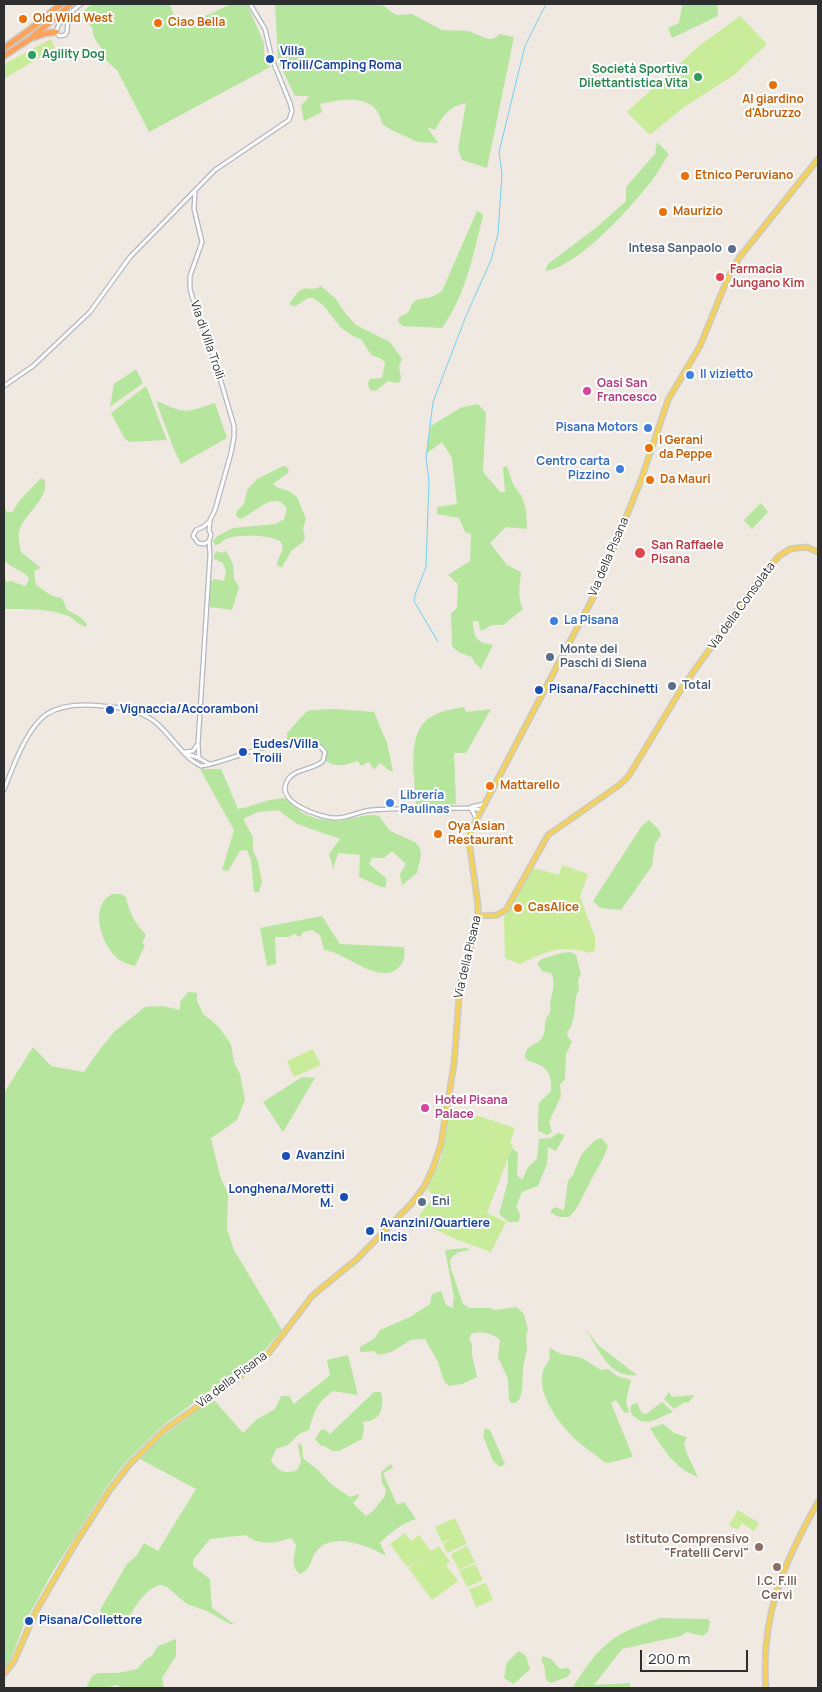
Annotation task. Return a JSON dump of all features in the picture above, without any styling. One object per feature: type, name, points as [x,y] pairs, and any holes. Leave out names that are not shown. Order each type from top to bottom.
[{"type":"highway","points":[[4,48],[61,4]]},
{"type":"highway","points":[[4,56],[30,39],[71,4]]},
{"type":"highway","points":[[30,39],[56,32]]},
{"type":"main road","name":"Via della Pisana","points":[[4,1674],[14,1660],[36,1611],[75,1544],[109,1491],[129,1465],[164,1430],[237,1379],[268,1354],[312,1296],[357,1259],[412,1203],[424,1187],[433,1168],[441,1141],[454,1064],[460,985],[479,916],[469,840],[470,830],[595,594],[644,473],[668,400],[702,341],[732,270],[739,258],[818,159]]},
{"type":"main road","name":"Via della Consolata","points":[[479,916],[499,915],[508,908],[549,834],[628,777],[680,692],[760,578],[780,556],[787,550],[798,546],[809,547],[818,552]]},
{"type":"main road","points":[[766,1688],[766,1643],[774,1597],[791,1552],[818,1502]]},
{"type":"street","points":[[68,16],[67,32],[63,36],[59,36],[56,32],[58,26],[64,18],[81,4]]},
{"type":"street","points":[[4,386],[33,366],[90,312],[130,257],[218,167],[289,120],[291,105],[272,59],[266,32],[250,4]]},
{"type":"street","points":[[58,26],[64,26],[66,29]]},
{"type":"street","name":"Via di Villa Troili","points":[[196,191],[194,209],[202,242],[190,276],[190,289],[210,344],[234,426],[231,453],[215,510],[210,520],[203,527]]},
{"type":"street","name":"Via di Villa Troili","points":[[196,759],[209,541],[211,534],[209,530],[210,520]]},
{"type":"street","points":[[209,530],[203,527],[196,530],[193,536],[196,542],[209,550]]},
{"type":"street","points":[[202,544],[209,541]]},
{"type":"street","points":[[4,790],[16,761],[36,724],[49,712],[81,705],[102,706],[143,715],[160,726],[184,752],[209,764],[281,743],[310,743],[322,749],[325,753],[324,759],[318,765],[292,776],[286,786],[287,793],[291,799],[308,812],[324,817],[339,818],[371,810],[470,808],[481,810]]},
{"type":"street","points":[[184,752],[194,751],[198,744]]},
{"type":"street","points":[[470,808],[484,804]]},
{"type":"street","points":[[470,808],[476,818]]},
{"type":"green space","points":[[92,4],[170,4],[178,29],[231,4],[247,4],[264,43],[264,53],[270,67],[149,132],[117,70],[104,59],[104,53],[94,37],[92,27],[79,15]]},
{"type":"green space","points":[[275,4],[381,4],[396,15],[412,14],[442,30],[468,31],[488,39],[493,39],[500,34],[514,37],[487,168],[462,160],[458,149],[466,103],[460,104],[447,112],[435,130],[427,127],[438,143],[418,142],[393,131],[382,124],[379,114],[373,107],[366,102],[357,100],[320,104],[322,112],[304,121],[301,106],[309,96],[295,96],[278,61]]},
{"type":"green space","points":[[681,4],[717,4],[718,16],[672,38],[668,28],[679,23]]},
{"type":"green space","name":"Società Sportiva Dilettantistica Vita","points":[[740,16],[767,44],[734,75],[684,107],[650,135],[627,112],[699,46]]},
{"type":"green space","name":"Agility Dog","points":[[51,39],[55,48],[4,79],[4,64]]},
{"type":"green space","points":[[657,142],[669,154],[653,180],[641,194],[587,248],[558,267],[545,271],[548,264],[597,227],[626,201],[626,187],[655,154]]},
{"type":"green space","points":[[477,211],[483,216],[468,274],[457,302],[442,328],[403,326],[398,322],[399,317],[409,311],[415,301],[432,297],[442,291]]},
{"type":"green space","points":[[321,286],[336,299],[356,325],[390,342],[402,359],[399,367],[400,382],[388,381],[377,390],[372,391],[368,383],[370,379],[382,378],[385,363],[382,359],[371,355],[361,339],[341,328],[323,305],[313,298],[308,298],[296,306],[290,305],[290,302],[301,290],[315,289]]},
{"type":"green space","points":[[136,369],[143,383],[110,407],[114,384]]},
{"type":"green space","points":[[146,386],[167,440],[130,442],[125,439],[111,413]]},
{"type":"green space","points":[[156,401],[186,411],[215,403],[227,438],[181,464]]},
{"type":"green space","points":[[478,404],[486,413],[483,472],[500,492],[505,492],[503,467],[507,466],[513,484],[522,497],[526,509],[527,529],[506,527],[490,543],[507,565],[521,572],[519,596],[523,609],[503,625],[492,625],[481,631],[478,621],[473,621],[477,639],[483,643],[493,645],[481,669],[472,657],[458,652],[452,646],[451,613],[457,608],[458,584],[448,575],[470,561],[471,534],[465,532],[459,518],[437,514],[437,507],[457,504],[452,458],[442,442],[426,454],[431,426],[462,407]]},
{"type":"green space","points":[[283,466],[287,467],[289,472],[273,484],[297,497],[306,519],[303,528],[305,537],[303,542],[292,550],[282,567],[277,566],[283,547],[279,541],[273,538],[238,536],[231,537],[215,545],[213,541],[216,537],[233,528],[276,524],[284,519],[287,509],[282,503],[277,501],[264,504],[240,519],[236,516],[237,511],[244,504],[247,490],[257,479]]},
{"type":"green space","points":[[41,478],[45,481],[43,495],[21,525],[19,532],[21,552],[41,568],[34,571],[36,585],[52,596],[62,598],[67,610],[80,617],[87,624],[86,627],[69,616],[51,611],[4,609],[4,578],[7,582],[11,581],[25,586],[29,578],[5,561],[4,505],[7,512],[12,512],[20,500]]},
{"type":"green space","points":[[761,503],[768,512],[752,529],[744,520]]},
{"type":"green space","points":[[217,551],[221,553],[226,551],[233,564],[234,579],[239,587],[232,610],[209,607],[210,582],[214,579],[224,581],[226,572],[223,563],[214,559]]},
{"type":"green space","points":[[464,707],[466,712],[491,709],[466,753],[454,753],[456,804],[418,806],[416,804],[413,756],[418,733],[423,724],[431,717]]},
{"type":"green space","points":[[336,709],[374,712],[387,743],[393,771],[390,771],[380,763],[374,770],[369,762],[361,766],[358,761],[345,765],[334,765],[326,761],[326,751],[314,741],[287,739],[287,733],[306,712]]},
{"type":"green space","points":[[200,769],[221,769],[238,809],[283,798],[293,803],[301,812],[322,819],[340,821],[367,815],[379,816],[390,831],[415,842],[420,848],[421,855],[417,873],[402,885],[400,874],[406,864],[392,851],[384,858],[372,858],[369,864],[386,878],[386,887],[381,887],[359,877],[360,855],[338,853],[333,869],[329,854],[340,839],[297,824],[278,810],[258,812],[243,819],[253,837],[253,850],[262,881],[259,892],[254,892],[251,860],[247,850],[240,851],[228,871],[222,870],[234,830]]},
{"type":"green space","points":[[649,820],[659,830],[661,835],[655,844],[652,866],[621,910],[600,908],[593,901],[641,827]]},
{"type":"green space","points":[[562,865],[588,874],[580,897],[595,937],[595,950],[590,953],[570,949],[554,950],[520,964],[505,958],[504,917],[516,900],[533,868],[559,875]]},
{"type":"green space","points":[[112,894],[121,894],[126,897],[133,918],[146,935],[142,943],[145,945],[135,966],[124,963],[117,958],[105,942],[102,933],[99,915],[101,907]]},
{"type":"green space","points":[[322,916],[340,944],[404,947],[402,964],[392,972],[373,971],[333,952],[324,950],[320,935],[312,930],[303,932],[300,937],[294,934],[289,937],[275,937],[276,964],[267,966],[260,928]]},
{"type":"green space","points":[[571,952],[576,955],[581,974],[578,980],[579,990],[576,996],[574,1017],[570,1029],[567,1031],[568,1037],[572,1042],[566,1054],[565,1080],[560,1084],[561,1096],[549,1122],[552,1132],[547,1135],[538,1131],[538,1114],[539,1103],[551,1091],[550,1076],[543,1067],[525,1058],[529,1047],[540,1041],[543,1036],[546,1019],[550,1014],[553,992],[551,973],[542,971],[537,963],[542,959]]},
{"type":"green space","points":[[188,992],[197,993],[197,1001],[203,1014],[218,1026],[231,1044],[234,1062],[240,1074],[245,1100],[237,1120],[210,1139],[209,1141],[211,1139],[221,1179],[228,1193],[227,1229],[234,1250],[282,1330],[264,1351],[161,1427],[125,1463],[106,1488],[52,1573],[25,1622],[10,1661],[4,1669],[4,1093],[33,1047],[51,1066],[84,1072],[115,1031],[145,1007],[163,1006],[180,1010],[180,1002]]},
{"type":"green space","points":[[313,1049],[321,1065],[294,1077],[287,1061]]},
{"type":"green space","points":[[302,1077],[315,1078],[283,1132],[263,1102]]},
{"type":"green space","points":[[451,1107],[515,1128],[510,1143],[513,1145],[487,1213],[506,1222],[491,1252],[455,1239],[416,1220],[434,1196],[427,1189],[441,1158]]},
{"type":"green space","points":[[558,1133],[565,1135],[556,1151],[548,1147],[547,1164],[538,1186],[522,1192],[516,1207],[520,1218],[518,1222],[509,1222],[499,1214],[508,1181],[508,1158],[512,1148],[518,1153],[517,1175],[522,1180],[528,1167],[537,1159],[539,1139],[551,1138]]},
{"type":"green space","points":[[602,1138],[608,1146],[575,1210],[569,1217],[559,1217],[550,1212],[554,1207],[564,1210],[568,1181],[573,1175],[581,1155],[595,1140]]},
{"type":"green space","points":[[466,1248],[470,1250],[459,1252],[450,1261],[463,1304],[469,1308],[490,1308],[495,1310],[517,1307],[524,1314],[528,1329],[526,1336],[527,1349],[523,1368],[522,1392],[519,1400],[515,1403],[511,1403],[509,1399],[508,1379],[498,1357],[500,1340],[490,1334],[475,1333],[471,1334],[469,1339],[472,1344],[472,1355],[477,1377],[462,1384],[449,1386],[444,1381],[438,1362],[425,1339],[411,1340],[391,1352],[378,1355],[374,1351],[360,1352],[360,1347],[375,1338],[380,1330],[410,1317],[430,1304],[432,1294],[441,1291],[446,1305],[453,1308],[454,1297],[445,1250]]},
{"type":"green space","points":[[585,1328],[598,1345],[637,1375],[627,1375],[612,1367],[600,1353]]},
{"type":"green space","points":[[550,1348],[561,1354],[582,1358],[601,1370],[608,1369],[617,1376],[631,1380],[626,1399],[628,1413],[624,1412],[616,1400],[611,1403],[633,1457],[608,1463],[604,1462],[576,1440],[557,1418],[546,1399],[542,1381],[544,1368],[550,1358]]},
{"type":"green space","points":[[348,1355],[358,1395],[333,1391],[317,1408],[309,1430],[299,1434],[288,1445],[276,1449],[271,1461],[282,1471],[297,1470],[301,1461],[299,1443],[302,1446],[303,1458],[332,1485],[350,1497],[359,1494],[353,1503],[366,1516],[373,1511],[385,1496],[386,1489],[382,1483],[381,1472],[391,1464],[393,1468],[383,1473],[397,1505],[404,1502],[416,1519],[388,1535],[380,1543],[386,1556],[359,1544],[339,1541],[330,1542],[322,1546],[315,1553],[308,1568],[300,1574],[294,1564],[296,1545],[291,1538],[268,1542],[256,1541],[246,1535],[210,1539],[193,1560],[193,1566],[210,1579],[212,1608],[234,1624],[230,1624],[207,1611],[187,1604],[167,1587],[161,1585],[145,1594],[127,1621],[121,1622],[115,1618],[103,1616],[100,1610],[127,1564],[137,1555],[144,1543],[158,1551],[196,1489],[140,1459],[157,1440],[213,1399],[243,1433],[256,1420],[275,1409],[281,1396],[289,1396],[294,1404],[326,1379],[330,1375],[327,1360]]},
{"type":"green space","points":[[374,1392],[381,1392],[382,1408],[374,1419],[363,1422],[362,1439],[339,1451],[332,1451],[325,1446],[321,1446],[315,1439],[321,1430],[324,1429],[330,1434]]},
{"type":"green space","points":[[669,1392],[672,1397],[694,1396],[688,1403],[685,1402],[674,1409],[664,1399]]},
{"type":"green space","points":[[662,1402],[673,1412],[646,1422],[636,1418],[631,1413],[630,1407],[633,1404],[637,1403],[642,1413],[646,1414]]},
{"type":"green space","points":[[663,1424],[674,1433],[687,1437],[684,1443],[687,1454],[698,1477],[682,1468],[670,1457],[650,1428]]},
{"type":"green space","points":[[485,1428],[490,1430],[505,1464],[500,1467],[493,1461],[483,1436]]},
{"type":"green space","points":[[738,1510],[759,1523],[754,1531],[742,1523],[737,1530],[729,1525]]},
{"type":"green space","points":[[455,1518],[467,1544],[447,1553],[443,1544],[453,1538],[442,1543],[435,1527]]},
{"type":"green space","points":[[405,1533],[411,1541],[419,1535],[431,1551],[439,1546],[450,1562],[446,1565],[458,1581],[432,1600],[408,1568],[423,1557],[407,1567],[390,1544]]},
{"type":"green space","points":[[467,1546],[475,1562],[459,1570],[451,1554]]},
{"type":"green space","points":[[475,1564],[483,1580],[467,1587],[459,1571]]},
{"type":"green space","points":[[486,1583],[493,1600],[476,1607],[469,1589]]},
{"type":"green space","points":[[660,1618],[708,1619],[710,1622],[708,1632],[702,1636],[687,1632],[681,1636],[622,1649],[594,1685],[630,1683],[630,1688],[572,1688],[593,1658],[614,1638]]},
{"type":"green space","points":[[176,1639],[176,1656],[162,1678],[164,1688],[122,1688],[116,1685],[105,1688],[86,1688],[92,1676],[98,1673],[118,1673],[137,1669],[146,1659],[152,1656],[158,1646]]},
{"type":"green space","points":[[519,1651],[526,1656],[530,1669],[514,1684],[504,1678],[507,1662]]},
{"type":"green space","points":[[543,1656],[551,1659],[560,1669],[568,1668],[571,1672],[567,1677],[551,1683],[546,1680],[544,1665],[541,1660]]},
{"type":"waterway","points":[[438,642],[414,601],[426,567],[429,481],[426,458],[433,402],[466,316],[491,260],[498,234],[502,174],[499,152],[525,46],[546,4]]},
{"type":"place","name":"Old Wild West","points":[[23,19]]},
{"type":"place","name":"Ciao Bella","points":[[158,23]]},
{"type":"place","name":"Agility Dog","points":[[32,55]]},
{"type":"place","name":"Villa Troili/Camping Roma","points":[[270,59]]},
{"type":"place","name":"Società Sportiva Dilettantistica Vita","points":[[698,77]]},
{"type":"place","name":"Al giardino d'Abruzzo","points":[[773,85]]},
{"type":"place","name":"Etnico Peruviano","points":[[685,176]]},
{"type":"place","name":"Maurizio","points":[[663,212]]},
{"type":"place","name":"Intesa Sanpaolo","points":[[732,249]]},
{"type":"place","name":"Farmacia Jungano Kim","points":[[720,277]]},
{"type":"place","name":"Il vizietto","points":[[690,375]]},
{"type":"place","name":"Oasi San Francesco","points":[[587,391]]},
{"type":"place","name":"Pisana Motors","points":[[648,428]]},
{"type":"place","name":"I Gerani da Peppe","points":[[649,448]]},
{"type":"place","name":"Centro carta Pizzino","points":[[620,469]]},
{"type":"place","name":"Da Mauri","points":[[650,480]]},
{"type":"place","name":"San Raffaele Pisana","points":[[640,553]]},
{"type":"place","name":"La Pisana","points":[[554,621]]},
{"type":"place","name":"Monte dei Paschi di Siena","points":[[550,657]]},
{"type":"place","name":"Total","points":[[672,686]]},
{"type":"place","name":"Pisana/Facchinetti","points":[[539,690]]},
{"type":"place","name":"Vignaccia/Accoramboni","points":[[110,710]]},
{"type":"place","name":"Eudes/Villa Troili","points":[[243,752]]},
{"type":"place","name":"Mattarello","points":[[490,786]]},
{"type":"place","name":"Librería Paulinas","points":[[390,803]]},
{"type":"place","name":"Oya Asian Restaurant","points":[[438,834]]},
{"type":"place","name":"CasAlice","points":[[518,908]]},
{"type":"place","name":"Hotel Pisana Palace","points":[[425,1108]]},
{"type":"place","name":"Avanzini","points":[[286,1156]]},
{"type":"place","name":"Longhena/Moretti M.","points":[[344,1197]]},
{"type":"place","name":"Eni","points":[[422,1202]]},
{"type":"place","name":"Avanzini/Quartiere Incis","points":[[370,1231]]},
{"type":"place","name":"Istituto Comprensivo \"Fratelli Cervi\"","points":[[759,1547]]},
{"type":"place","name":"I.C. F.lli Cervi","points":[[777,1567]]},
{"type":"place","name":"Pisana/Collettore","points":[[29,1621]]}]
